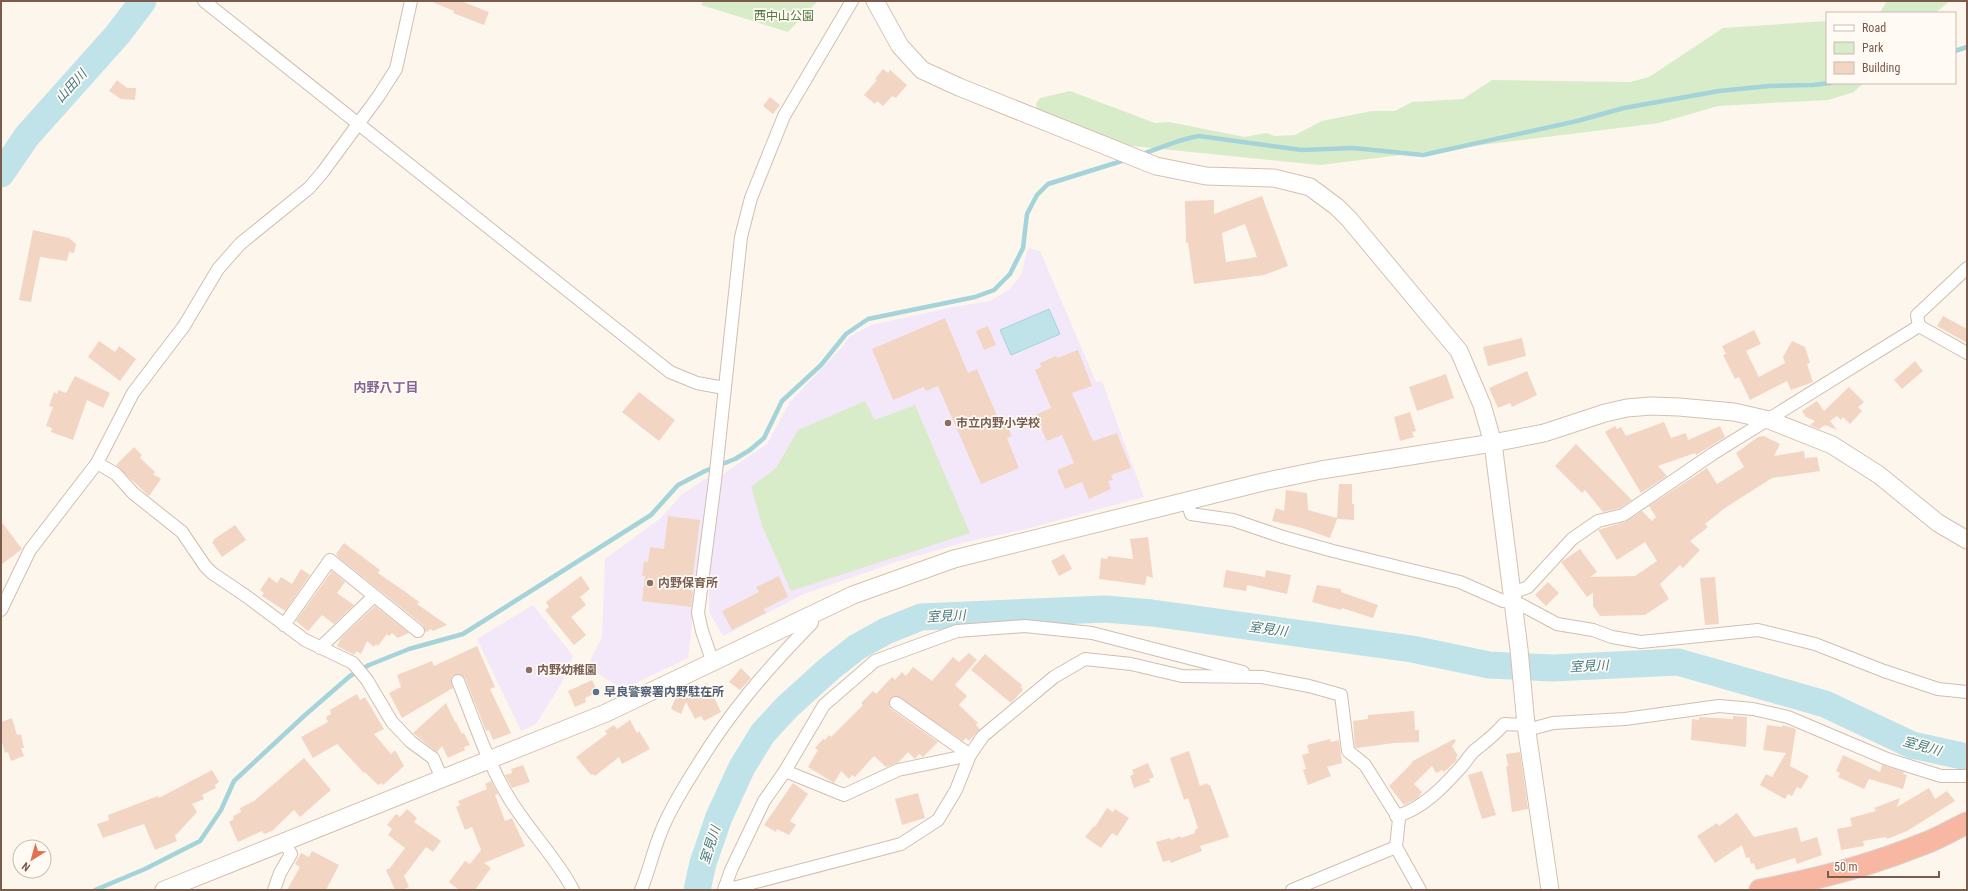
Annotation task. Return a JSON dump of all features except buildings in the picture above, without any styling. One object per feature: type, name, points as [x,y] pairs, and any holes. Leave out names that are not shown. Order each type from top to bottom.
[{"type":"highway","points":[[1760,890],[1799,883],[1879,859],[1924,844],[1967,823]]},
{"type":"street","points":[[204,1],[670,372],[697,383],[724,388]]},
{"type":"street","points":[[1,610],[30,550],[97,463],[133,393],[184,326],[218,269],[240,244],[309,188],[359,125],[396,69],[411,1]]},
{"type":"street","points":[[713,663],[698,613],[715,481],[741,237],[750,198],[784,116],[852,1]]},
{"type":"street","points":[[875,1],[900,46],[922,70],[959,87],[1156,166],[1206,176],[1274,178],[1310,187],[1337,207],[1349,219],[1459,351],[1482,405],[1493,443],[1519,649],[1526,727],[1550,890]]},
{"type":"street","points":[[1919,326],[1917,315],[1967,268]]},
{"type":"street","points":[[1187,501],[1191,514],[1233,520],[1283,537],[1333,551],[1460,582],[1503,601],[1520,590],[1528,587],[1572,539],[1598,521],[1623,514],[1714,453],[1770,420],[1919,326]]},
{"type":"street","points":[[1919,326],[1967,352]]},
{"type":"street","points":[[164,890],[606,713],[853,595],[954,559],[1263,482],[1321,470],[1493,443],[1544,433],[1605,413],[1627,408],[1651,406],[1734,412],[1770,420],[1832,445],[1879,475],[1938,523],[1967,540]]},
{"type":"street","points":[[97,463],[116,474],[133,493],[182,532],[205,566],[212,573],[246,596],[284,625],[320,648],[353,663],[367,680],[392,722],[412,742],[432,758],[442,779]]},
{"type":"street","points":[[284,625],[330,560],[418,631]]},
{"type":"street","points":[[320,648],[374,596]]},
{"type":"street","points":[[1512,596],[1516,602],[1557,624],[1593,630],[1612,637],[1641,642],[1758,630],[1816,644],[1884,671],[1938,689],[1967,692]]},
{"type":"street","points":[[641,890],[661,832],[689,779],[713,740],[743,698],[777,659],[812,623],[811,614]]},
{"type":"street","points":[[1262,677],[1182,676],[1131,664],[1085,659],[1054,677],[983,736],[970,755],[956,790],[938,820],[901,844],[733,888],[724,888],[764,801],[785,771],[824,705],[875,661],[957,632],[1026,626],[1092,633],[1262,677],[1309,686],[1341,695],[1348,751],[1365,765],[1398,819],[1396,847],[1420,890]]},
{"type":"street","points":[[458,681],[490,760],[508,797],[523,820],[566,876],[573,890]]},
{"type":"street","points":[[896,703],[970,755]]},
{"type":"street","points":[[1396,816],[1405,814],[1419,807],[1431,797],[1474,752],[1494,736],[1504,724],[1526,727],[1553,723],[1625,719],[1719,706],[1753,709],[1788,717],[1887,759],[1941,776],[1967,776]]},
{"type":"street","points":[[785,771],[844,795],[898,770],[970,755]]},
{"type":"street","points":[[274,890],[280,873],[291,854],[284,841]]},
{"type":"street","points":[[1292,890],[1396,847]]},
{"type":"shaded area","name":"市立内野小学校","points":[[1028,248],[1040,251],[1096,382],[1102,381],[1144,497],[1030,528],[962,543],[896,562],[804,594],[723,636],[709,612],[709,572],[719,477],[767,444],[790,402],[843,346],[849,337],[871,325],[953,307],[990,301],[1010,289],[1021,275]]},
{"type":"shaded area","name":"内野保育所","points":[[709,477],[688,658],[623,689],[587,667],[602,637],[605,559],[661,518],[682,494]]},
{"type":"shaded area","name":"内野幼稚園","points":[[533,605],[573,656],[561,684],[536,724],[521,731],[477,639]]},
{"type":"green space","name":"西中山公園","points":[[703,1],[818,1],[788,32],[701,5]]},
{"type":"green space","points":[[1887,1],[1950,1],[1936,12],[1878,12],[1881,11]]},
{"type":"green space","points":[[1826,21],[1826,84],[1862,84],[1854,92],[1828,100],[1718,106],[1659,123],[1320,165],[1123,145],[1038,111],[1036,104],[1040,98],[1070,91],[1155,123],[1169,122],[1245,137],[1266,133],[1275,136],[1295,135],[1322,121],[1372,111],[1395,111],[1412,102],[1463,99],[1492,80],[1630,82],[1649,77],[1723,28]]},
{"type":"green space","points":[[865,401],[875,420],[915,405],[970,533],[791,591],[763,528],[751,487],[776,468],[798,430]]},
{"type":"water","points":[[1049,309],[1060,334],[1011,355],[1000,330]]},
{"type":"waterway","name":"山田川","points":[[1,174],[27,136],[118,34],[143,1]]},
{"type":"waterway","points":[[1956,51],[1967,47]]},
{"type":"waterway","points":[[1142,154],[1177,141],[1199,136],[1302,150],[1353,148],[1423,155],[1577,121],[1624,108],[1719,91],[1769,86],[1826,83]]},
{"type":"waterway","points":[[95,890],[145,869],[200,841],[221,810],[234,781],[304,716],[350,676],[369,665],[409,649],[463,634],[651,515],[678,485],[705,471],[735,459],[750,450],[764,438],[782,401],[821,365],[846,334],[868,319],[975,297],[994,290],[1010,274],[1023,248],[1027,214],[1037,195],[1048,184],[1125,160]]},
{"type":"waterway","name":"室見川","points":[[697,890],[703,863],[719,817],[742,767],[763,733],[787,707],[829,669],[857,647],[886,631],[921,617],[1105,609],[1152,613],[1412,649],[1489,665],[1553,668],[1678,662],[1825,704],[1912,745],[1967,757]]},
{"type":"place","name":"市立内野小学校","points":[[948,423]]},
{"type":"place","name":"内野保育所","points":[[650,583]]},
{"type":"place","name":"内野幼稚園","points":[[529,670]]},
{"type":"place","name":"早良警察署内野駐在所","points":[[596,692]]},
{"type":"district","name":"内野八丁目","points":[[386,387]]}]
